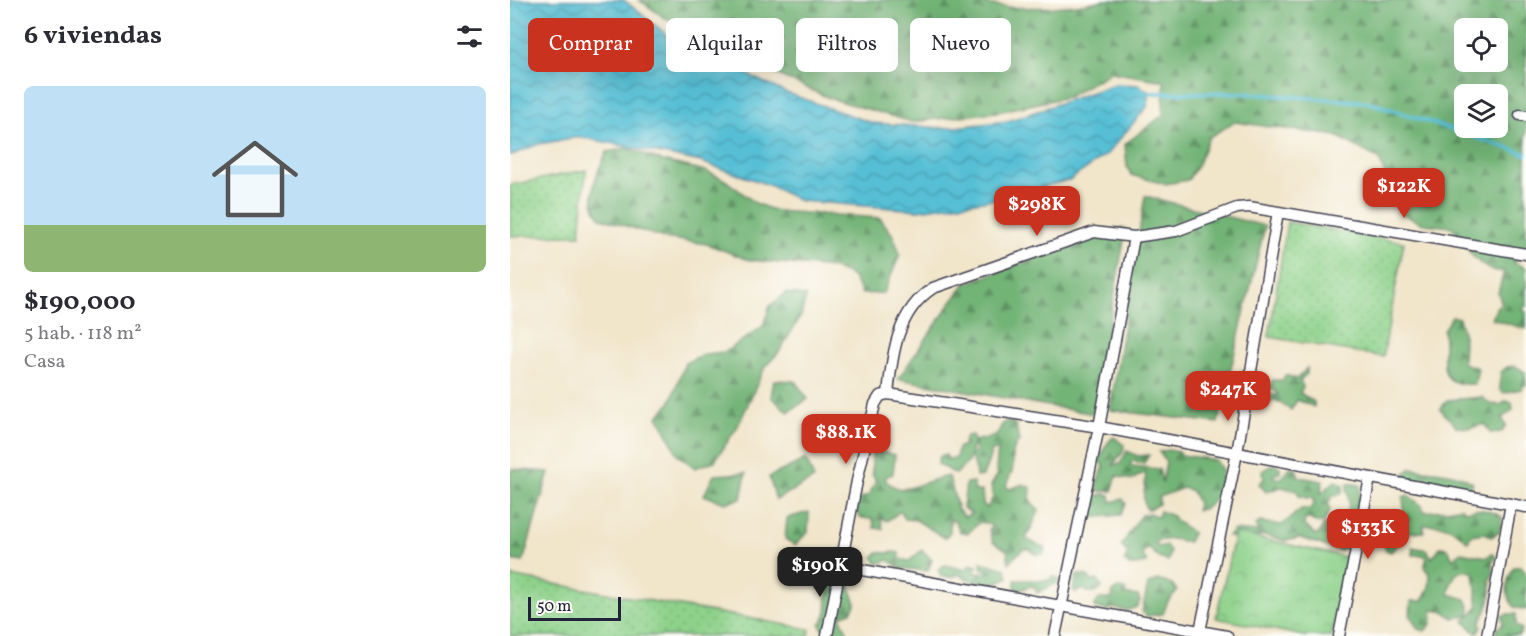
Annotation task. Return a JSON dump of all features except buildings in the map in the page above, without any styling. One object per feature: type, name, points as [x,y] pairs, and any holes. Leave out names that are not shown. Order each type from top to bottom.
[{"type":"street","points":[[888,394],[899,327],[921,296],[933,288],[1094,232],[1134,237],[1176,231],[1237,208],[1278,212],[1526,254]]},
{"type":"street","points":[[1199,633],[1237,453],[1278,212]]},
{"type":"street","points":[[1055,636],[1099,427],[1134,237]]},
{"type":"street","points":[[827,636],[875,404],[880,396],[888,394],[1099,427],[1526,507]]},
{"type":"street","points":[[1339,636],[1370,478]]},
{"type":"street","points":[[1487,636],[1511,504]]},
{"type":"street","points":[[840,566],[1060,605],[1199,633],[1227,636]]},
{"type":"green space","points":[[639,0],[975,0],[1002,6],[1038,8],[1103,0],[1526,0],[1526,254],[1513,262],[1526,268],[1526,306],[1522,309],[1526,312],[1526,329],[1492,319],[1497,306],[1502,304],[1498,293],[1504,271],[1496,271],[1480,263],[1473,257],[1452,227],[1424,224],[1401,214],[1379,159],[1337,136],[1235,122],[1209,137],[1197,166],[1188,180],[1165,184],[1131,175],[1127,167],[1125,144],[1163,115],[1164,81],[1111,72],[1067,97],[996,112],[912,122],[829,98],[771,72],[784,72],[784,18],[666,19]]},
{"type":"green space","points":[[627,148],[663,161],[706,171],[725,180],[757,204],[776,211],[880,218],[893,235],[900,254],[884,293],[862,294],[852,276],[833,268],[749,260],[707,244],[664,238],[601,218],[593,203],[596,176],[607,152]]},
{"type":"green space","points":[[586,170],[580,235],[510,236],[510,185]]},
{"type":"green space","points":[[1145,196],[1265,226],[1218,423],[1110,410]]},
{"type":"green space","points":[[1287,222],[1404,242],[1383,357],[1269,337]]},
{"type":"green space","points":[[1120,228],[1126,229],[1093,414],[898,379],[964,284]]},
{"type":"green space","points":[[786,293],[806,296],[801,316],[779,352],[765,367],[738,426],[715,461],[695,468],[678,455],[658,416],[670,403],[685,363],[704,354],[725,352],[763,326],[770,306]]},
{"type":"green space","points":[[1452,316],[1459,318],[1464,336],[1463,363],[1478,368],[1475,384],[1461,384],[1452,381],[1444,368],[1443,330]]},
{"type":"green space","points":[[1515,366],[1525,372],[1526,384],[1521,389],[1504,393],[1500,390],[1501,372],[1507,367]]},
{"type":"green space","points":[[1307,368],[1307,374],[1300,380],[1303,387],[1300,393],[1314,402],[1314,407],[1297,400],[1291,410],[1275,400],[1266,406],[1259,406],[1259,399],[1264,395],[1277,395],[1277,392],[1269,388],[1273,380],[1283,380],[1285,375],[1297,379]]},
{"type":"green space","points":[[774,380],[795,381],[808,399],[788,412],[771,397]]},
{"type":"green space","points":[[1482,397],[1490,404],[1501,405],[1505,401],[1512,402],[1513,410],[1502,418],[1506,425],[1502,432],[1490,433],[1485,424],[1470,428],[1457,427],[1440,409],[1447,400]]},
{"type":"green space","points":[[1007,421],[1016,424],[1019,442],[1014,449],[1013,468],[1006,487],[1010,489],[1023,484],[1031,488],[1030,500],[1039,511],[1026,539],[1046,549],[1043,554],[1035,554],[1030,549],[1023,549],[1009,563],[1007,550],[993,542],[989,529],[992,528],[991,525],[980,522],[968,533],[960,532],[955,521],[950,520],[950,532],[945,538],[916,520],[904,519],[901,511],[887,521],[881,518],[883,529],[874,528],[873,519],[860,518],[857,511],[857,500],[869,495],[876,480],[872,474],[872,454],[878,451],[895,455],[893,474],[885,477],[887,482],[894,486],[906,489],[949,476],[958,510],[965,517],[972,513],[963,508],[966,483],[973,482],[975,491],[982,491],[983,504],[987,508],[993,498],[991,486],[998,474],[996,469],[998,449],[992,451],[983,476],[976,477],[975,466],[970,457],[975,451],[974,442],[968,462],[956,474],[938,464],[938,459],[942,455],[946,455],[948,459],[956,458],[958,448],[963,445],[966,436],[972,435],[974,441],[996,436],[1003,423]]},
{"type":"green space","points":[[1114,437],[1124,445],[1123,452],[1113,465],[1120,464],[1127,451],[1138,456],[1149,455],[1144,463],[1137,463],[1136,460],[1131,462],[1131,466],[1159,469],[1162,483],[1166,462],[1159,452],[1168,450],[1179,452],[1181,455],[1216,460],[1223,472],[1218,488],[1220,494],[1207,507],[1196,511],[1198,504],[1192,491],[1183,488],[1159,497],[1159,504],[1147,510],[1144,501],[1145,472],[1132,480],[1117,476],[1112,491],[1097,491],[1096,484],[1104,467],[1099,461],[1107,444]]},
{"type":"green space","points":[[806,459],[814,479],[776,500],[769,477]]},
{"type":"green space","points":[[1273,464],[1280,467],[1280,473],[1273,475],[1274,478],[1282,478],[1290,467],[1296,468],[1299,477],[1323,481],[1320,494],[1335,481],[1343,484],[1343,491],[1339,495],[1332,496],[1328,505],[1330,510],[1324,522],[1320,524],[1307,518],[1303,524],[1317,536],[1324,525],[1329,524],[1334,528],[1341,528],[1346,522],[1349,504],[1348,483],[1360,485],[1359,508],[1353,523],[1354,534],[1351,544],[1340,551],[1300,538],[1285,541],[1264,535],[1240,541],[1228,536],[1234,530],[1257,532],[1256,525],[1260,522],[1282,525],[1301,509],[1310,509],[1314,504],[1313,499],[1299,496],[1297,491],[1281,487],[1266,492],[1259,484],[1264,479],[1262,471]]},
{"type":"green space","points":[[1411,468],[1451,474],[1473,483],[1469,490],[1459,491],[1428,483],[1412,482],[1405,478],[1405,473]]},
{"type":"green space","points":[[510,469],[549,472],[523,562],[510,560]]},
{"type":"green space","points":[[746,473],[741,499],[725,503],[704,495],[714,475]]},
{"type":"green space","points":[[1110,495],[1111,502],[1123,499],[1126,503],[1121,515],[1088,518],[1090,503],[1094,502],[1096,496]]},
{"type":"green space","points":[[1408,495],[1422,506],[1425,512],[1460,507],[1466,511],[1480,509],[1493,513],[1502,517],[1500,532],[1491,537],[1485,533],[1471,535],[1468,542],[1449,528],[1431,524],[1424,525],[1424,532],[1411,532],[1391,552],[1386,550],[1384,544],[1386,536],[1403,526],[1396,520],[1399,513],[1404,510],[1403,497]]},
{"type":"green space","points":[[1160,511],[1173,516],[1193,533],[1188,542],[1172,539],[1155,541],[1158,547],[1166,545],[1170,552],[1168,561],[1159,558],[1149,548],[1142,553],[1147,563],[1129,566],[1124,561],[1128,553],[1121,546],[1141,515],[1149,513],[1158,517]]},
{"type":"green space","points":[[809,512],[808,532],[795,545],[785,539],[787,518]]},
{"type":"green space","points":[[1235,533],[1346,557],[1332,636],[1304,636],[1216,618]]},
{"type":"green space","points":[[1412,547],[1427,550],[1432,558],[1440,547],[1448,548],[1453,559],[1461,552],[1487,557],[1492,553],[1496,557],[1492,563],[1494,572],[1490,581],[1490,597],[1477,634],[1464,621],[1478,607],[1474,573],[1468,571],[1459,572],[1456,575],[1451,583],[1449,594],[1466,599],[1470,609],[1468,616],[1453,618],[1445,612],[1433,610],[1431,624],[1425,631],[1418,629],[1410,615],[1411,601],[1422,601],[1429,588],[1430,575],[1424,567],[1427,558],[1423,555],[1413,555]]},
{"type":"green space","points":[[922,550],[932,560],[928,571],[899,568],[889,560],[878,564],[873,557],[879,552],[896,552],[899,553],[900,559],[909,561]]},
{"type":"green space","points":[[981,562],[1006,569],[1008,577],[995,583],[983,584],[958,574],[953,577],[941,577],[938,569],[945,565],[966,570],[970,564],[977,566],[974,573],[993,572],[981,568]]},
{"type":"green space","points":[[1514,567],[1521,567],[1526,573],[1526,610],[1514,607],[1507,592],[1509,577]]},
{"type":"green space","points":[[840,573],[846,578],[856,603],[851,612],[840,616],[849,636],[826,636],[820,624],[826,616],[827,589]]},
{"type":"green space","points":[[1077,574],[1087,576],[1092,581],[1098,580],[1102,588],[1097,592],[1087,592],[1085,589],[1075,592],[1073,589]]},
{"type":"green space","points":[[510,576],[810,629],[809,636],[510,636]]},
{"type":"green space","points":[[1052,576],[1060,579],[1059,582],[1037,593],[1035,587],[1030,586],[1019,591],[1015,587],[1015,580],[1050,580]]},
{"type":"green space","points":[[1158,580],[1173,585],[1177,591],[1168,601],[1163,614],[1147,616],[1142,612],[1148,584]]},
{"type":"green space","points":[[1118,588],[1126,590],[1124,594],[1138,596],[1140,601],[1137,607],[1126,611],[1112,608],[1108,611],[1094,607],[1099,599],[1112,599],[1113,591]]},
{"type":"green space","points":[[1516,614],[1516,625],[1522,629],[1519,635],[1495,636],[1497,629],[1503,624],[1502,616]]},
{"type":"water","points":[[510,0],[624,0],[646,18],[528,18],[528,72],[654,72],[654,24],[666,34],[666,72],[743,72],[784,92],[872,123],[945,128],[1008,121],[1115,84],[1139,85],[1150,93],[1147,107],[1107,154],[1070,180],[990,200],[918,210],[800,201],[769,185],[701,162],[580,137],[539,144],[510,156]]},
{"type":"waterway","points":[[1150,93],[1240,93],[1368,102],[1526,154]]}]
